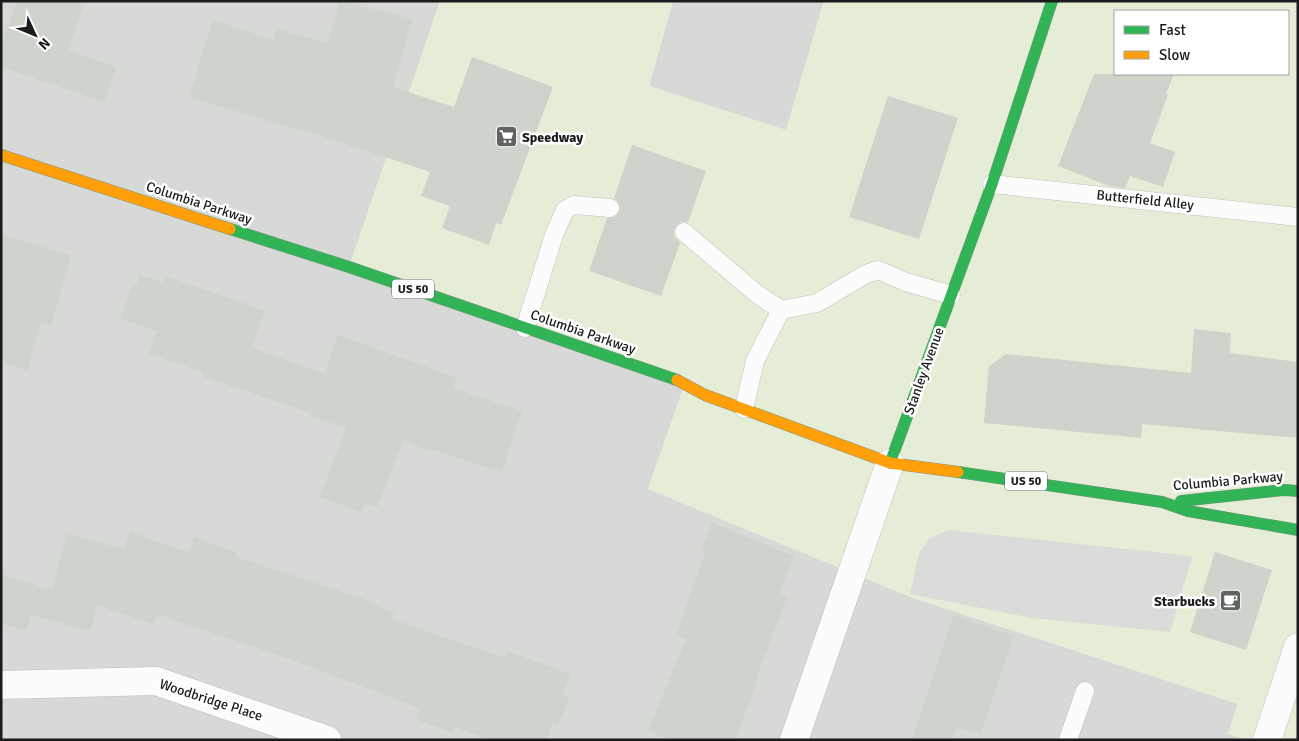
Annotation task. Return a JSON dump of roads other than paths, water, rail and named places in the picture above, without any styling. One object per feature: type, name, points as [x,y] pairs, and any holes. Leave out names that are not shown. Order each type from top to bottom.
[{"type":"main road","name":"Stanley Avenue","points":[[890,463],[992,184],[1052,1]]},
{"type":"main road","name":"Columbia Parkway","points":[[1,155],[269,240],[685,383],[705,395],[890,463],[1001,477],[1162,502],[1188,511],[1298,530]]},
{"type":"main road","name":"Columbia Parkway","points":[[1162,502],[1284,490],[1298,491]]},
{"type":"street","name":"Stanley Avenue","points":[[794,740],[890,463]]},
{"type":"street","points":[[1268,740],[1298,647]]},
{"type":"street","name":"Woodbridge Place","points":[[1,684],[156,681],[327,740]]},
{"type":"lane","name":"Butterfield Alley","points":[[992,184],[1298,217]]},
{"type":"lane","points":[[525,328],[554,234],[565,210],[574,205],[610,208]]},
{"type":"lane","points":[[684,232],[757,294],[782,310],[817,303],[866,274],[878,270],[906,282],[951,295]]},
{"type":"lane","points":[[744,409],[755,362],[782,310]]},
{"type":"lane","points":[[1068,740],[1085,691]]},
{"type":"place","name":"Speedway","points":[[506,137]]},
{"type":"place","name":"Starbucks","points":[[1231,601]]}]
